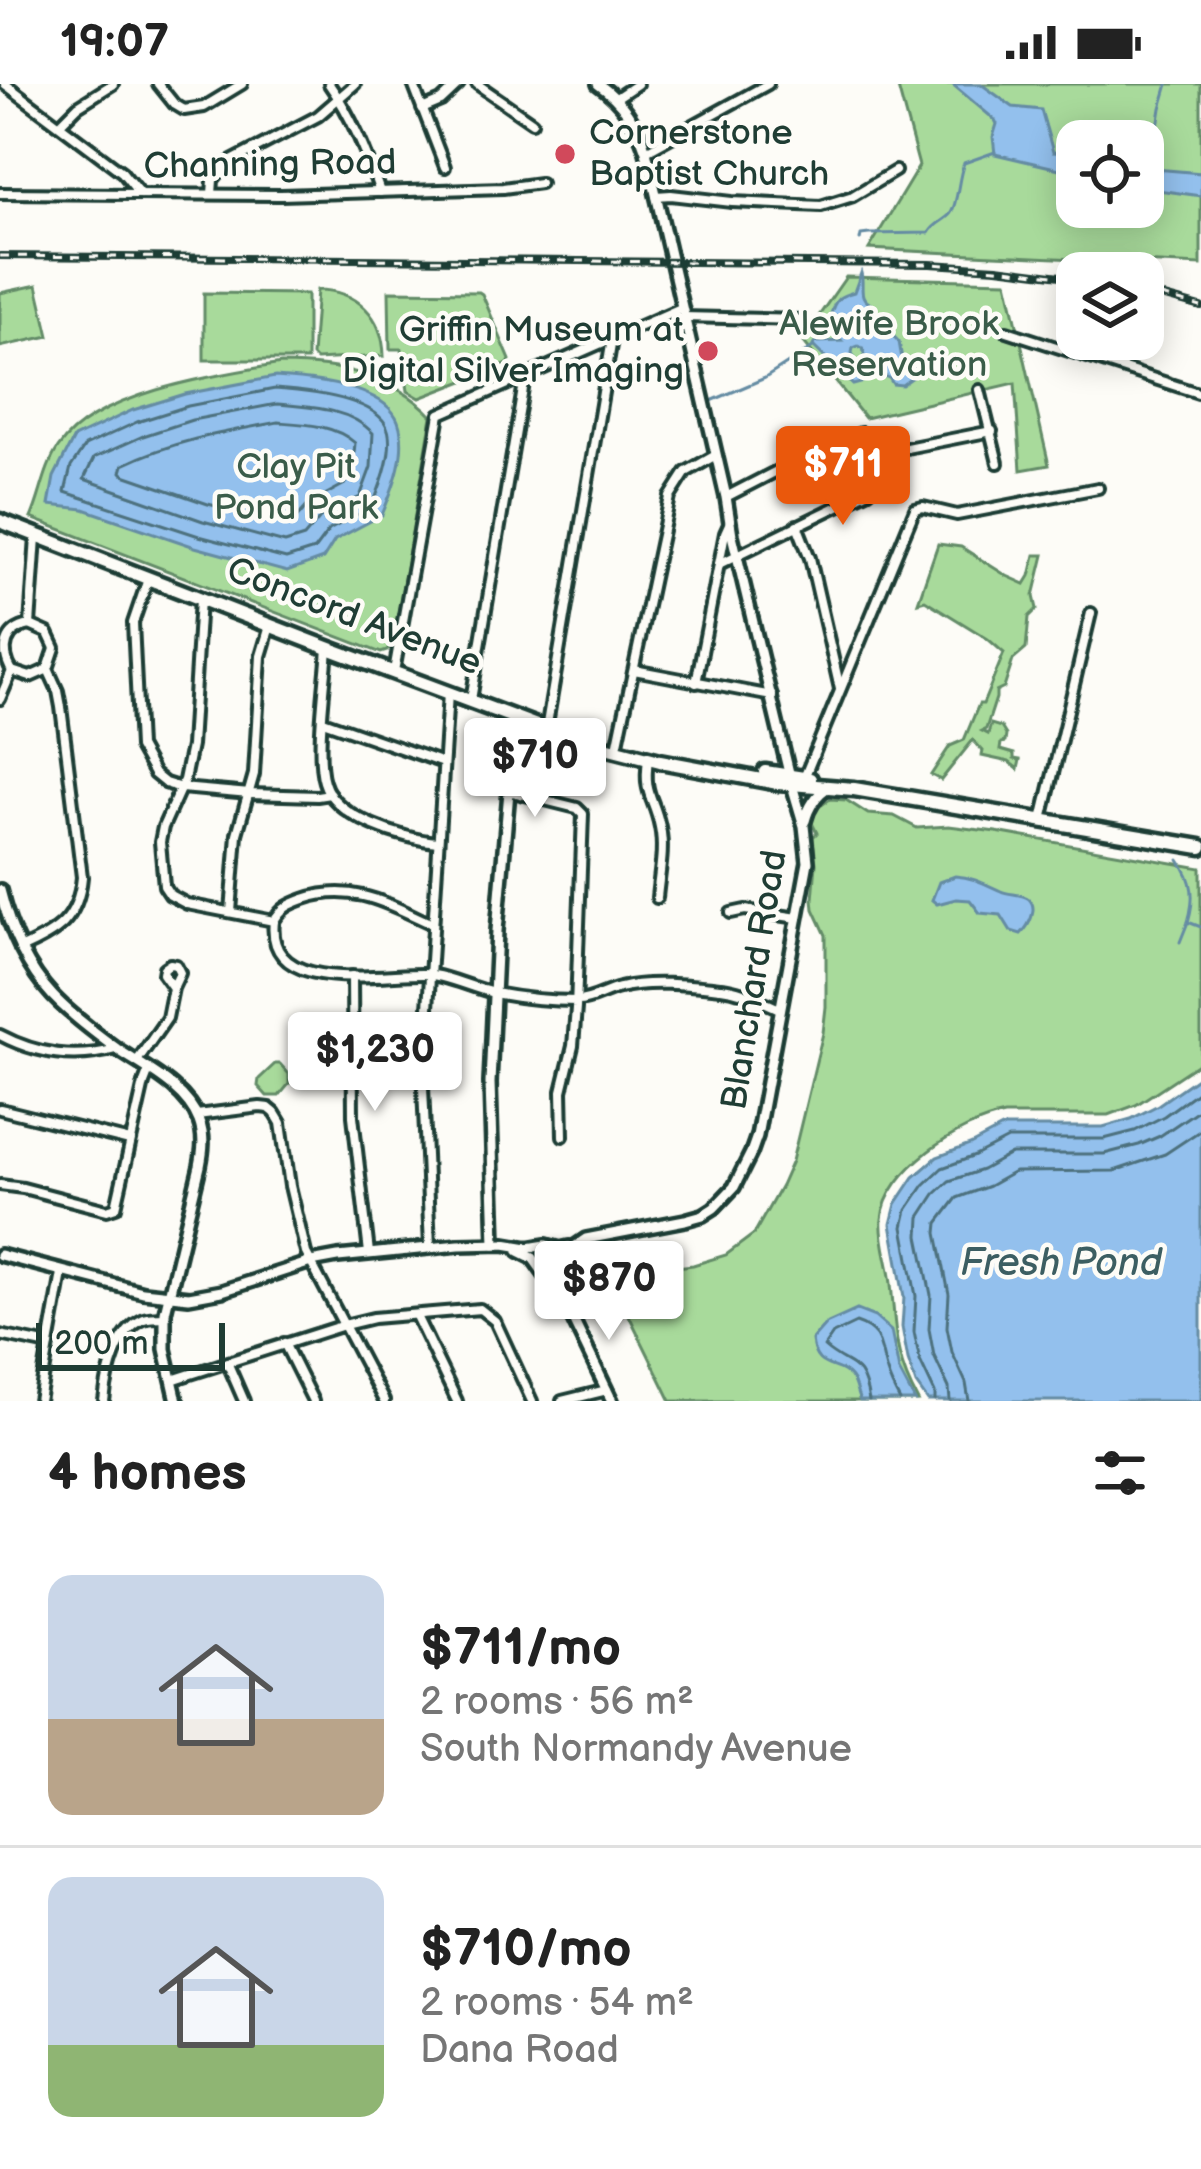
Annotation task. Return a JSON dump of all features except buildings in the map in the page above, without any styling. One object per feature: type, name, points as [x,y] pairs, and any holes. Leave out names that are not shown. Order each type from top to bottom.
[{"type":"main road","name":"Concord Avenue","points":[[0,517],[149,575]]},
{"type":"main road","name":"Concord Avenue","points":[[0,517],[546,727],[649,758],[1201,848]]},
{"type":"main road","name":"Concord Avenue","points":[[546,727],[795,780]]},
{"type":"street","points":[[5,84],[122,172],[140,194]]},
{"type":"street","points":[[60,124],[112,84]]},
{"type":"street","points":[[158,84],[184,110],[204,106],[242,84]]},
{"type":"street","points":[[329,84],[380,192]]},
{"type":"street","points":[[212,194],[213,180],[226,164],[319,116],[355,84]]},
{"type":"street","points":[[413,84],[445,167]]},
{"type":"street","points":[[422,109],[441,101],[459,84]]},
{"type":"street","points":[[477,84],[532,122]]},
{"type":"street","points":[[598,84],[616,98],[637,84]]},
{"type":"street","points":[[646,151],[767,84]]},
{"type":"street","name":"Blanchard Road","points":[[552,1261],[586,1239],[703,1215],[724,1198],[742,1172],[757,1136],[808,862],[795,780],[737,554],[646,151],[616,98]]},
{"type":"street","points":[[656,196],[821,206],[853,196],[895,171]]},
{"type":"street","name":"Channing Road","points":[[0,193],[380,192],[540,183]]},
{"type":"street","points":[[394,669],[440,414],[682,313],[803,320]]},
{"type":"street","points":[[1007,331],[1201,394]]},
{"type":"street","points":[[546,727],[613,339]]},
{"type":"street","points":[[472,698],[525,377]]},
{"type":"street","points":[[980,390],[998,463]]},
{"type":"street","points":[[871,455],[992,431]]},
{"type":"street","points":[[719,564],[873,488],[867,436],[853,435],[726,497]]},
{"type":"street","points":[[618,743],[670,497],[682,476],[716,454]]},
{"type":"street","points":[[795,780],[841,690],[909,519],[918,507],[957,515],[1098,488]]},
{"type":"street","points":[[696,682],[730,522]]},
{"type":"street","points":[[797,525],[810,558],[841,690]]},
{"type":"street","points":[[30,625],[37,535]]},
{"type":"street","points":[[149,575],[133,623],[140,747],[154,774],[181,788],[330,794]]},
{"type":"street","points":[[200,595],[191,746],[160,842],[164,886],[179,901],[274,921]]},
{"type":"street","points":[[1042,820],[1090,613]]},
{"type":"street","points":[[231,912],[237,834],[250,794],[256,746],[261,656],[271,623]]},
{"type":"street","points":[[30,625],[43,629],[55,654],[48,669],[30,677],[11,671],[3,645],[14,630],[30,625]]},
{"type":"street","points":[[328,645],[324,785],[372,824],[437,842]]},
{"type":"street","points":[[20,949],[59,928],[74,911],[81,890],[61,706],[48,669]]},
{"type":"street","points":[[634,670],[772,696]]},
{"type":"street","points":[[0,699],[11,671]]},
{"type":"street","points":[[430,1247],[423,1087],[449,690]]},
{"type":"street","points":[[499,1244],[490,1083],[510,753],[518,729],[515,715]]},
{"type":"street","points":[[323,721],[443,763]]},
{"type":"street","points":[[649,758],[646,791],[658,820],[662,848],[657,898]]},
{"type":"street","points":[[804,826],[820,793],[834,786]]},
{"type":"street","points":[[509,791],[560,803],[581,812],[584,822],[577,1001],[562,1091],[563,1136]]},
{"type":"street","points":[[0,890],[20,949],[52,994],[181,1094],[196,1114],[204,1145],[165,1317],[165,1349],[177,1401]]},
{"type":"street","points":[[431,923],[366,895],[322,893],[285,907],[274,921],[275,941],[300,970],[323,975],[428,974],[494,992],[577,1001],[634,985],[713,987],[740,991],[781,1009]]},
{"type":"street","points":[[731,913],[745,910],[798,918]]},
{"type":"street","points":[[352,976],[352,1104],[370,1253]]},
{"type":"street","points":[[137,1061],[167,1018],[172,988]]},
{"type":"street","points":[[0,1035],[52,1054],[118,1049]]},
{"type":"street","points":[[0,1186],[116,1207],[149,1070]]},
{"type":"street","points":[[196,1114],[260,1107],[275,1113],[305,1253],[384,1401]]},
{"type":"street","points":[[0,1109],[130,1141]]},
{"type":"street","points":[[0,1255],[62,1273],[189,1297],[222,1292],[311,1262],[370,1253],[499,1244],[536,1253]]},
{"type":"street","points":[[536,1253],[546,1245],[565,1304],[609,1396],[562,1401]]},
{"type":"street","points":[[536,1253],[536,1265],[552,1261]]},
{"type":"street","points":[[39,1401],[62,1273]]},
{"type":"street","points":[[172,1380],[344,1324],[470,1309],[487,1312],[495,1321],[532,1401]]},
{"type":"street","points":[[416,1315],[457,1401]]},
{"type":"street","points":[[104,1401],[107,1377],[124,1339],[142,1320],[165,1317]]},
{"type":"street","points":[[0,1335],[49,1345]]},
{"type":"street","points":[[284,1343],[313,1401]]},
{"type":"street","points":[[227,1362],[244,1401]]},
{"type":"green space","name":"Alewife Brook Reservation","points":[[897,84],[1201,84],[1201,265],[1164,263],[1164,252],[1056,252],[1056,258],[869,249],[919,166]]},
{"type":"green space","name":"Alewife Brook Reservation","points":[[846,277],[1007,281],[1049,465],[1021,470],[1015,383],[865,418],[802,340]]},
{"type":"green space","points":[[37,285],[49,336],[0,347],[0,293]]},
{"type":"green space","points":[[317,290],[344,295],[365,308],[379,329],[384,356],[316,360],[312,356]]},
{"type":"green space","points":[[389,291],[479,292],[508,364],[420,398],[408,391],[402,349],[390,349]]},
{"type":"green space","points":[[204,293],[307,294],[307,360],[204,360]]},
{"type":"green space","name":"Clay Pit Pond Park","points":[[281,364],[362,374],[400,390],[432,416],[393,643],[387,651],[381,653],[31,518],[58,448],[99,413],[160,389]]},
{"type":"green space","points":[[938,544],[961,547],[1025,584],[1035,555],[1044,555],[1026,649],[1013,660],[982,731],[988,734],[991,724],[1001,727],[1006,735],[1000,750],[1020,760],[1018,769],[982,756],[973,740],[941,780],[931,775],[950,746],[964,740],[1004,653],[925,600],[918,602]]},
{"type":"green space","points":[[830,799],[846,800],[868,814],[894,816],[917,828],[949,826],[996,832],[1201,868],[1201,1062],[1136,1105],[1109,1115],[1004,1115],[986,1120],[928,1152],[897,1183],[887,1201],[882,1235],[900,1357],[918,1401],[671,1401],[617,1291],[613,1271],[653,1264],[693,1265],[726,1255],[754,1234],[781,1186],[792,1161],[823,1033],[826,935],[814,909],[813,837],[817,833],[811,821],[816,809]]},
{"type":"green space","points":[[275,1064],[289,1074],[289,1084],[279,1096],[267,1096],[258,1086],[259,1079]]},
{"type":"water","points":[[952,84],[981,84],[1013,107],[1041,110],[1056,152],[1056,168],[995,154],[995,120]]},
{"type":"water","points":[[1164,170],[1201,173],[1201,196],[1164,191]]},
{"type":"water","points":[[861,273],[863,295],[873,305],[874,316],[899,342],[902,359],[910,360],[917,374],[902,385],[868,369],[863,348],[858,346],[852,353],[865,379],[853,385],[813,346],[815,342],[842,341],[829,325],[834,318],[831,314],[838,299],[854,292]]},
{"type":"water","name":"Clay Pit Pond Park","points":[[275,377],[362,392],[378,399],[398,421],[401,457],[382,515],[335,540],[323,559],[287,572],[84,509],[49,505],[54,477],[74,438],[133,410],[185,394]]},
{"type":"water","points":[[955,876],[1029,899],[1033,913],[1024,931],[1011,931],[1001,915],[980,913],[970,900],[937,904],[932,900],[939,882]]},
{"type":"water","name":"Fresh Pond","points":[[1201,1075],[1201,1401],[928,1401],[908,1360],[902,1327],[904,1297],[891,1224],[896,1204],[914,1177],[937,1157],[1004,1127],[1103,1127],[1131,1119]]},
{"type":"water","points":[[857,1310],[891,1331],[899,1371],[915,1401],[860,1401],[848,1374],[818,1358],[812,1340],[826,1324]]},
{"type":"waterway","points":[[1159,120],[1168,84]]},
{"type":"waterway","points":[[860,240],[861,235],[869,234],[929,233],[951,213],[964,163],[995,152]]},
{"type":"waterway","points":[[709,402],[765,378],[813,347]]},
{"type":"waterway","points":[[1179,860],[1192,890],[1188,922],[1201,927]]},
{"type":"waterway","points":[[1180,942],[1188,922]]},
{"type":"railway","points":[[0,256],[930,264],[1056,275]]},
{"type":"railway","points":[[1164,297],[1201,307]]},
{"type":"place","name":"Cornerstone Baptist Church","points":[[565,154]]},
{"type":"place","name":"Griffin Museum at Digital Silver Imaging","points":[[708,351]]}]
